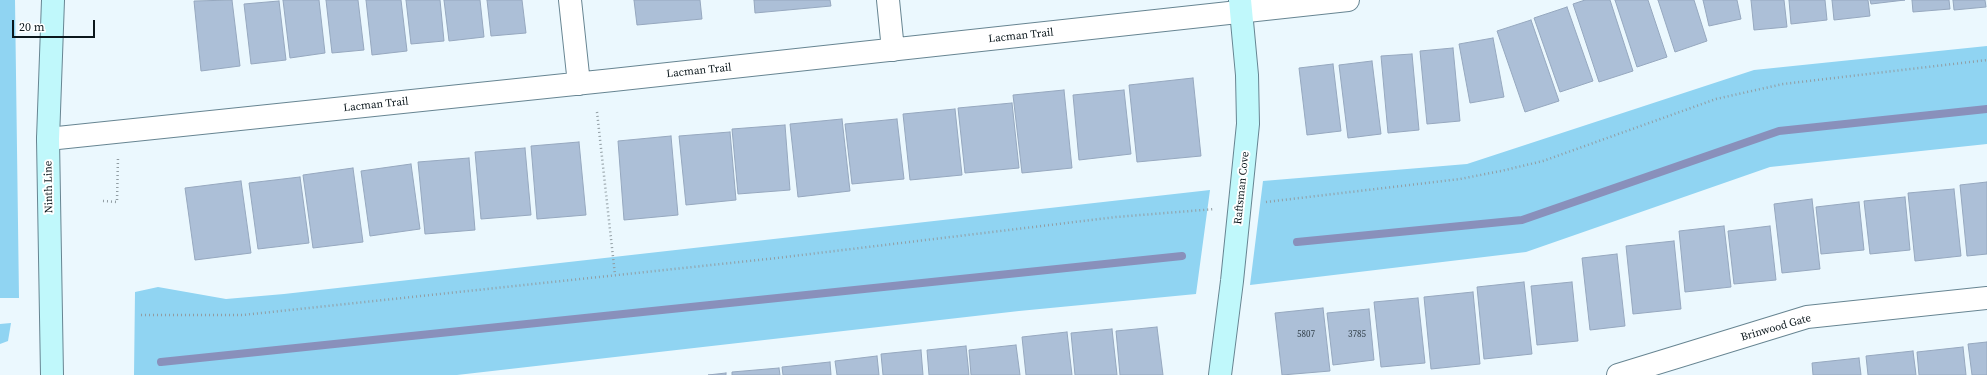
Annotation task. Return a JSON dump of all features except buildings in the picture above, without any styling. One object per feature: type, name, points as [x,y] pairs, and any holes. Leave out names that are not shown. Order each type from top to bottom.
[{"type":"main road","name":"Ninth Line","points":[[52,375],[48,139],[53,0]]},
{"type":"main road","name":"Raftsman Cove","points":[[1220,375],[1232,281],[1248,124],[1247,75],[1241,6]]},
{"type":"street","points":[[570,0],[579,84]]},
{"type":"street","points":[[888,0],[893,50]]},
{"type":"street","name":"Lacman Trail","points":[[48,139],[893,50],[1241,6],[1348,0]]},
{"type":"street","name":"Brinwood Gate","points":[[1618,375],[1807,317],[1987,298]]},
{"type":"path","points":[[141,315],[243,315],[615,275],[1460,179],[1544,161],[1716,99],[1783,84],[1987,60]]},
{"type":"path","points":[[597,112],[615,275]]},
{"type":"path","points":[[102,201],[117,202],[118,132]]},
{"type":"shaded area","points":[[0,0],[15,0],[19,298],[0,298]]},
{"type":"shaded area","points":[[1987,46],[1987,144],[1770,167],[1526,252],[1250,285],[1263,181],[1467,164],[1754,70]]},
{"type":"shaded area","points":[[1210,190],[1196,294],[1019,311],[457,375],[134,375],[135,292],[158,287],[226,299],[284,294]]},
{"type":"shaded area","points":[[11,323],[8,341],[0,344],[0,324]]},
{"type":"waterway","points":[[1297,242],[1522,220],[1779,131],[1987,109]]},
{"type":"waterway","points":[[161,362],[1182,256]]}]
